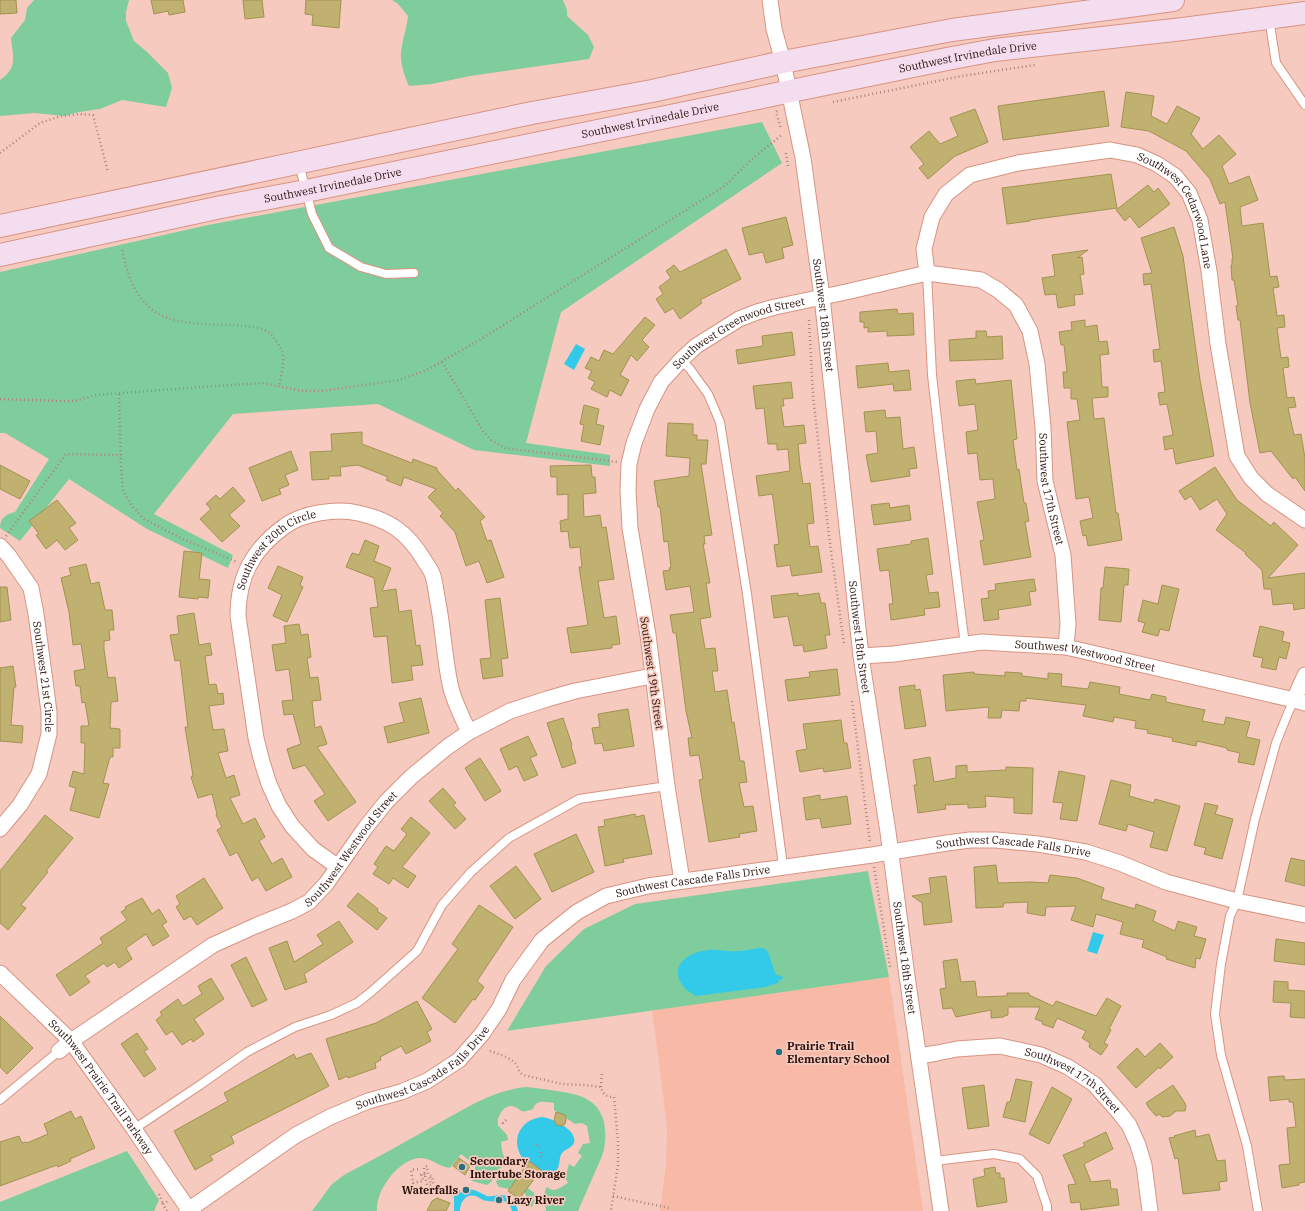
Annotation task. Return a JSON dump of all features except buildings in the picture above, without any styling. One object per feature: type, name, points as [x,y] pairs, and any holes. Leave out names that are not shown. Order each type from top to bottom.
[{"type":"main road","points":[[0,226],[524,114],[652,91],[783,62],[952,30],[1173,0]]},
{"type":"main road","name":"Southwest Irvinedale Drive","points":[[0,255],[221,207],[306,191],[995,50],[1183,29],[1305,12]]},
{"type":"main road","points":[[25,220],[31,248]]},
{"type":"street","name":"Southwest 18th Street","points":[[770,0],[774,29],[783,62],[803,158],[822,298],[861,656],[891,852],[918,1056],[942,1211]]},
{"type":"street","name":"Southwest Cedarwood Lane","points":[[926,273],[924,249],[932,217],[946,194],[970,175],[1018,162],[1110,150],[1137,155],[1156,164],[1175,176],[1189,193],[1200,220],[1209,271],[1218,344],[1237,456],[1251,478],[1268,494],[1305,520]]},
{"type":"street","name":"Southwest Greenwood Street","points":[[629,464],[634,443],[647,409],[661,382],[680,360],[696,346],[739,319],[757,312],[926,273],[981,280],[998,290],[1016,306],[1030,330]]},
{"type":"street","name":"Southwest 17th Street","points":[[1030,330],[1037,364],[1043,427],[1045,481],[1063,555],[1068,624],[1066,648]]},
{"type":"street","name":"Southwest 19th Street","points":[[629,464],[628,490],[630,528],[648,636],[666,786],[682,881]]},
{"type":"street","name":"Southwest 20th Circle","points":[[338,867],[313,849],[292,826],[279,806],[269,784],[256,738],[238,616],[238,600],[248,567],[255,554],[271,536],[287,524],[311,514],[333,511],[353,512],[371,516],[393,525],[411,540],[433,575],[450,685],[469,732]]},
{"type":"street","name":"Southwest 21st Circle","points":[[0,829],[20,805],[39,774],[49,734],[49,712],[36,614],[31,588],[2,543]]},
{"type":"street","name":"Southwest Westwood Street","points":[[861,656],[894,654],[982,642],[1066,648],[1300,701]]},
{"type":"street","points":[[1300,701],[1305,675]]},
{"type":"street","name":"Southwest Westwood Street","points":[[59,1051],[71,1041],[213,945],[254,926],[292,911],[309,902],[326,884],[386,802],[411,777],[446,748],[469,732],[510,711],[547,699],[582,689],[652,676]]},
{"type":"street","name":"Southwest Cascade Falls Drive","points":[[188,1211],[296,1135],[330,1117],[368,1101],[401,1092],[427,1081],[459,1060],[482,1034],[499,1008],[513,980],[542,940],[577,912],[606,896],[648,886],[784,866],[970,840],[996,840],[1038,844],[1086,852],[1120,863],[1166,882],[1237,901],[1305,915]]},
{"type":"street","name":"Southwest Prairie Trail Parkway","points":[[0,973],[71,1041],[134,1128],[188,1211]]},
{"type":"street","name":"Southwest 17th Street","points":[[918,1056],[937,1054],[957,1049],[1000,1046],[1041,1055],[1068,1067],[1094,1084],[1129,1125],[1138,1145],[1144,1165],[1150,1211]]},
{"type":"lane","points":[[1269,17],[1276,63],[1305,105]]},
{"type":"lane","points":[[299,163],[312,214],[329,248],[362,267],[386,274],[414,273]]},
{"type":"lane","points":[[926,273],[932,375],[965,645]]},
{"type":"lane","points":[[680,360],[690,369],[708,394],[720,422],[747,594],[784,866]]},
{"type":"lane","points":[[1258,1211],[1247,1146],[1220,1055],[1215,1014],[1230,916],[1237,901],[1255,819],[1276,743],[1288,712],[1300,701]]},
{"type":"lane","points":[[134,1128],[247,1052],[295,1027],[331,1015],[357,1003],[417,951],[442,905],[471,872],[509,838],[579,799],[666,786]]},
{"type":"lane","points":[[0,1100],[59,1051]]},
{"type":"lane","points":[[934,1161],[994,1154],[1020,1159],[1038,1176],[1047,1206],[1047,1211]]},
{"type":"path","points":[[825,103],[962,76],[1041,64]]},
{"type":"path","points":[[0,153],[40,123],[61,116],[94,114],[108,172]]},
{"type":"path","points":[[0,399],[75,401],[96,395],[262,383],[309,391],[372,385],[399,380],[429,369],[481,339],[726,185],[752,159],[783,134]]},
{"type":"path","points":[[122,250],[128,274],[138,293],[150,308],[166,317],[186,322],[252,326],[271,333],[282,351],[283,365],[279,387]]},
{"type":"path","points":[[442,362],[483,431],[491,440],[505,448],[629,464]]},
{"type":"path","points":[[119,394],[121,468],[124,491],[132,506],[144,519],[183,539],[248,567]]},
{"type":"path","points":[[2,543],[66,454],[121,455]]},
{"type":"path","points":[[490,1050],[512,1061],[523,1075],[562,1084],[601,1087]]},
{"type":"path","points":[[602,1072],[602,1091],[608,1097],[614,1097],[618,1153],[618,1165],[610,1211]]},
{"type":"path","points":[[506,1120],[503,1123],[506,1125]]},
{"type":"path","points":[[536,1145],[540,1147]]},
{"type":"path","points":[[541,1151],[541,1157]]},
{"type":"path","points":[[418,1169],[411,1170],[413,1183],[423,1181],[422,1174],[420,1175],[428,1174],[427,1166],[424,1167],[424,1173],[426,1175],[427,1185],[431,1185],[429,1176],[432,1176],[434,1186]]},
{"type":"path","points":[[156,1189],[163,1204]]},
{"type":"path","points":[[613,1196],[669,1208]]},
{"type":"shaded area","name":"Prairie Trail Elementary School","points":[[889,977],[923,1211],[660,1211],[666,1164],[667,1129],[652,1010]]},
{"type":"green space","points":[[34,0],[129,0],[126,12],[126,21],[134,41],[168,73],[172,88],[166,107],[122,100],[100,109],[64,116],[35,113],[0,116],[0,80],[10,71],[13,62],[11,38],[25,20],[27,8]]},
{"type":"green space","points":[[392,0],[563,0],[567,10],[567,16],[588,35],[594,47],[589,59],[470,76],[432,84],[409,86],[401,61],[402,43],[408,16],[398,4]]},
{"type":"green space","points":[[762,122],[782,163],[561,312],[526,443],[610,455],[610,466],[474,450],[378,404],[233,414],[154,514],[233,555],[228,568],[147,529],[69,479],[20,541],[0,528],[2,519],[6,515],[15,512],[49,459],[5,433],[0,433],[0,272],[208,225]]},
{"type":"green space","points":[[868,871],[889,977],[507,1031],[546,966],[584,929],[635,904]]},
{"type":"green space","points":[[526,1087],[564,1092],[579,1096],[592,1102],[601,1114],[605,1131],[603,1152],[578,1211],[546,1211],[544,1196],[547,1187],[555,1190],[568,1183],[564,1176],[569,1164],[574,1167],[582,1156],[578,1153],[583,1144],[590,1143],[587,1126],[582,1123],[575,1124],[554,1110],[554,1103],[539,1102],[533,1109],[528,1111],[522,1111],[515,1107],[509,1106],[501,1112],[498,1119],[498,1125],[508,1138],[508,1140],[501,1142],[502,1151],[505,1158],[509,1162],[496,1171],[492,1181],[487,1185],[472,1181],[475,1165],[461,1154],[450,1168],[425,1158],[413,1159],[397,1169],[384,1185],[377,1203],[377,1211],[312,1211],[332,1184],[344,1175],[481,1100],[503,1092]]},
{"type":"green space","points":[[127,1151],[159,1200],[154,1211],[0,1211],[0,1202]]},
{"type":"green space","points":[[505,1172],[533,1192],[539,1201],[534,1202],[532,1207],[525,1204],[526,1194],[513,1184],[509,1189],[499,1187],[496,1182],[500,1175]]},
{"type":"water","points":[[576,344],[585,349],[574,370],[564,364]]},
{"type":"water","points":[[1093,932],[1104,935],[1097,954],[1087,951]]},
{"type":"water","points":[[764,948],[768,952],[776,975],[782,976],[783,979],[779,980],[778,983],[765,987],[696,996],[687,990],[680,981],[678,974],[679,968],[688,956],[709,950],[742,951]]},
{"type":"water","points":[[542,1117],[558,1122],[568,1129],[574,1138],[573,1145],[562,1153],[557,1170],[549,1175],[542,1174],[534,1170],[527,1164],[521,1156],[518,1147],[517,1138],[523,1126],[530,1120]]},
{"type":"water","name":"Lazy River","points":[[471,1189],[487,1196],[507,1196],[514,1202],[518,1211],[512,1211],[506,1202],[486,1201],[472,1195],[464,1199],[461,1204],[460,1211],[454,1211],[454,1191],[460,1190],[460,1193]]},
{"type":"place","name":"Prairie Trail Elementary School","points":[[779,1052]]},
{"type":"place","name":"Secondary Intertube Storage","points":[[462,1167]]},
{"type":"place","name":"Waterfalls","points":[[466,1190]]},
{"type":"place","name":"Lazy River","points":[[499,1200]]}]
